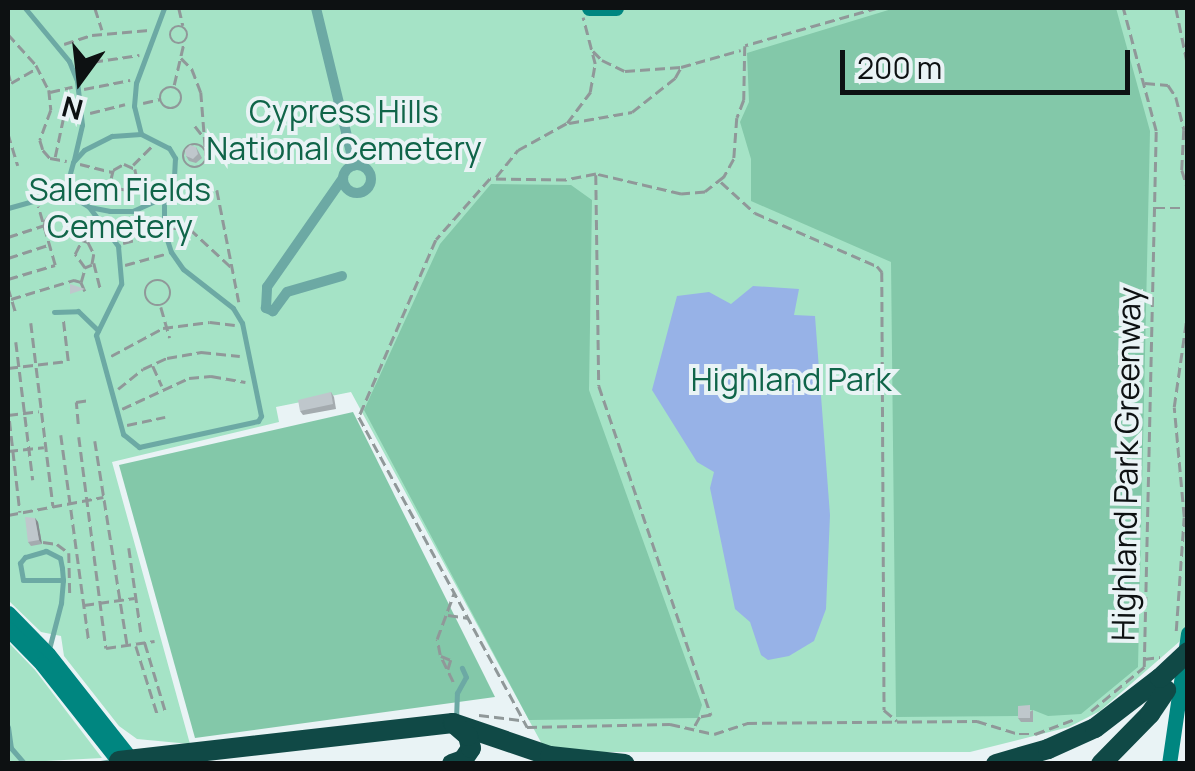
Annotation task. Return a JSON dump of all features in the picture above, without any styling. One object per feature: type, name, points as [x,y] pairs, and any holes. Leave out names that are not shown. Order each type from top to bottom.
[{"type":"highway","points":[[1044,764],[1098,740],[1161,676],[1181,648]]},
{"type":"highway","points":[[996,764],[1048,749],[1095,728],[1161,676],[1188,670]]},
{"type":"highway","points":[[1100,764],[1150,714],[1161,676]]},
{"type":"highway","points":[[452,764],[468,756],[471,744],[460,719]]},
{"type":"highway","points":[[127,762],[460,719],[550,756],[625,764]]},
{"type":"street","points":[[316,8],[354,165]]},
{"type":"street","points":[[586,15],[616,8]]},
{"type":"street","points":[[343,178],[353,192],[369,186],[366,169],[354,165]]},
{"type":"street","points":[[342,276],[287,292],[274,312],[266,308],[266,287],[354,165]]},
{"type":"street","points":[[8,613],[127,762]]},
{"type":"street","points":[[8,629],[45,659]]},
{"type":"street","points":[[1169,764],[1188,633]]},
{"type":"lane","points":[[25,8],[71,67],[79,88],[82,117],[65,192]]},
{"type":"lane","points":[[141,134],[134,104],[136,82],[164,8]]},
{"type":"lane","points":[[54,312],[78,310],[98,330],[102,364],[128,442],[139,447],[258,421],[262,406],[243,327],[233,308],[183,269],[171,252],[164,231],[164,197],[170,187],[175,158],[157,141],[141,134],[96,141],[73,162]]},
{"type":"lane","points":[[8,208],[65,192],[90,207],[117,244],[121,266],[114,306],[98,330]]},
{"type":"lane","points":[[90,207],[132,210],[164,197]]},
{"type":"lane","points":[[45,659],[62,580],[60,558],[54,552],[35,554],[20,563],[23,580],[62,580]]},
{"type":"lane","points":[[460,719],[457,693],[466,677],[462,668]]},
{"type":"lane","points":[[8,727],[11,748],[26,764]]},
{"type":"lane","points":[[95,764],[127,762]]},
{"type":"path","points":[[95,8],[104,33]]},
{"type":"path","points":[[174,87],[187,35],[179,8]]},
{"type":"path","points":[[593,50],[602,60],[625,71],[681,67],[878,8]]},
{"type":"path","name":"Highland Park Greenway","points":[[460,719],[522,720],[533,728],[670,724],[714,734],[747,723],[977,722],[1005,732],[1035,734],[1084,717],[1144,667],[1156,131],[1123,8]]},
{"type":"path","points":[[1176,8],[1188,66]]},
{"type":"path","points":[[567,123],[590,92],[593,50],[586,15]]},
{"type":"path","points":[[183,28],[175,27],[170,37],[176,43],[184,42]]},
{"type":"path","points":[[58,48],[104,33],[157,31]]},
{"type":"path","points":[[8,34],[38,67],[50,92],[51,110],[40,140],[55,158],[112,172]]},
{"type":"path","points":[[496,177],[566,180],[596,174],[681,194],[705,192],[720,181],[734,159],[737,118],[744,100],[742,49]]},
{"type":"path","points":[[71,67],[115,56],[146,56]]},
{"type":"path","points":[[181,58],[192,69],[202,92],[206,140],[206,156],[195,168],[185,163],[183,156],[196,145],[206,156]]},
{"type":"path","points":[[8,71],[11,84],[38,67]]},
{"type":"path","points":[[522,720],[359,409],[436,240],[485,184],[496,177],[518,150],[567,123],[632,112],[675,78],[681,67]]},
{"type":"path","points":[[27,77],[33,85]]},
{"type":"path","points":[[50,92],[115,80],[136,82]]},
{"type":"path","points":[[1143,84],[1168,85],[1176,96],[1184,130],[1182,170],[1188,190]]},
{"type":"path","points":[[165,86],[174,87],[179,93],[178,106],[169,110],[161,99],[165,86]]},
{"type":"path","points":[[82,117],[107,106],[161,99]]},
{"type":"path","points":[[55,158],[66,112],[82,103]]},
{"type":"path","points":[[195,126],[206,140]]},
{"type":"path","points":[[8,133],[18,164]]},
{"type":"path","points":[[90,207],[112,182],[112,172],[120,165],[132,166],[157,141]]},
{"type":"path","points":[[132,166],[138,178],[170,187]]},
{"type":"path","points":[[596,174],[599,386],[711,715],[700,717],[694,729]]},
{"type":"path","points":[[112,182],[126,190],[138,178]]},
{"type":"path","points":[[720,181],[755,213],[877,266],[882,272],[884,710],[897,721]]},
{"type":"path","points":[[102,364],[126,345],[167,327],[210,322],[243,327],[217,190]]},
{"type":"path","points":[[8,279],[56,265],[36,200]]},
{"type":"path","points":[[1154,208],[1188,208]]},
{"type":"path","points":[[8,237],[44,226],[54,214],[67,222],[63,236],[46,233]]},
{"type":"path","points":[[117,244],[164,231],[190,229],[232,268]]},
{"type":"path","points":[[85,268],[75,254],[80,241],[92,248],[101,291]]},
{"type":"path","points":[[8,258],[50,244]]},
{"type":"path","points":[[121,266],[171,252]]},
{"type":"path","points":[[80,282],[85,268],[94,261]]},
{"type":"path","points":[[168,284],[183,269]]},
{"type":"path","points":[[160,305],[149,302],[145,290],[154,280],[168,284]]},
{"type":"path","points":[[11,299],[66,282],[80,282]]},
{"type":"path","points":[[80,282],[85,289],[99,284]]},
{"type":"path","points":[[160,305],[170,296],[168,284]]},
{"type":"path","points":[[8,288],[16,314]]},
{"type":"path","points":[[160,305],[170,338]]},
{"type":"path","points":[[1181,648],[1184,518],[1174,408],[1188,309]]},
{"type":"path","points":[[8,368],[68,361],[62,311]]},
{"type":"path","points":[[32,323],[53,506]]},
{"type":"path","points":[[16,342],[33,480]]},
{"type":"path","points":[[112,396],[152,364],[201,352],[251,358]]},
{"type":"path","points":[[152,364],[163,387]]},
{"type":"path","points":[[116,410],[137,406],[163,387],[198,376],[248,382]]},
{"type":"path","points":[[78,424],[76,402],[90,400]]},
{"type":"path","points":[[8,406],[10,451],[20,512]]},
{"type":"path","points":[[8,415],[41,410]]},
{"type":"path","points":[[121,426],[165,416]]},
{"type":"path","points":[[61,434],[88,641]]},
{"type":"path","points":[[79,437],[106,648],[155,642]]},
{"type":"path","points":[[96,441],[103,497]]},
{"type":"path","points":[[10,451],[46,446]]},
{"type":"path","points":[[8,514],[107,497],[127,645]]},
{"type":"path","points":[[129,548],[140,632]]},
{"type":"path","points":[[454,590],[439,628],[440,656],[457,693]]},
{"type":"path","points":[[84,605],[136,598]]},
{"type":"path","points":[[447,615],[470,619]]},
{"type":"path","points":[[145,643],[166,713]]},
{"type":"path","points":[[136,644],[158,716]]},
{"type":"path","points":[[440,656],[451,660],[447,671]]},
{"type":"path","points":[[1144,659],[1161,676]]},
{"type":"green space","name":"Highland Park","points":[[8,8],[1187,8],[1187,635],[1100,711],[1069,727],[970,752],[583,752],[543,746],[351,392],[276,407],[279,422],[112,462],[190,744],[137,739],[119,726],[64,656],[61,636],[41,632],[8,600]]},
{"type":"green space","points":[[895,8],[1116,8],[1150,131],[1138,667],[1081,714],[1048,716],[1021,710],[1018,716],[896,717],[891,262],[751,201],[751,159],[740,122],[749,102],[747,53]]},
{"type":"green space","points":[[491,184],[571,185],[592,200],[589,390],[702,705],[698,718],[529,720],[364,410],[440,244]]},
{"type":"green space","points":[[353,412],[495,697],[195,738],[119,465]]},
{"type":"green space","points":[[8,642],[35,670],[102,758],[8,763]]},
{"type":"water","points":[[753,286],[799,289],[794,315],[815,316],[830,515],[826,609],[814,641],[789,656],[768,660],[761,655],[750,622],[735,609],[710,488],[714,472],[697,462],[652,390],[677,296],[709,292],[731,304]]},
{"type":"building","points":[[190,145],[196,147],[198,154],[193,159],[186,156]]},
{"type":"building","points":[[70,284],[85,289],[70,294]]},
{"type":"building","points":[[331,392],[333,404],[300,411],[298,400]]},
{"type":"building","points":[[25,517],[35,518],[39,540],[28,542]]},
{"type":"building","points":[[1030,705],[1030,718],[1018,718],[1018,706]]},
{"type":"park label","name":"Cypress Hills National Cemetery","points":[[344,130]]},
{"type":"park label","name":"Salem Fields Cemetery","points":[[120,208]]}]
